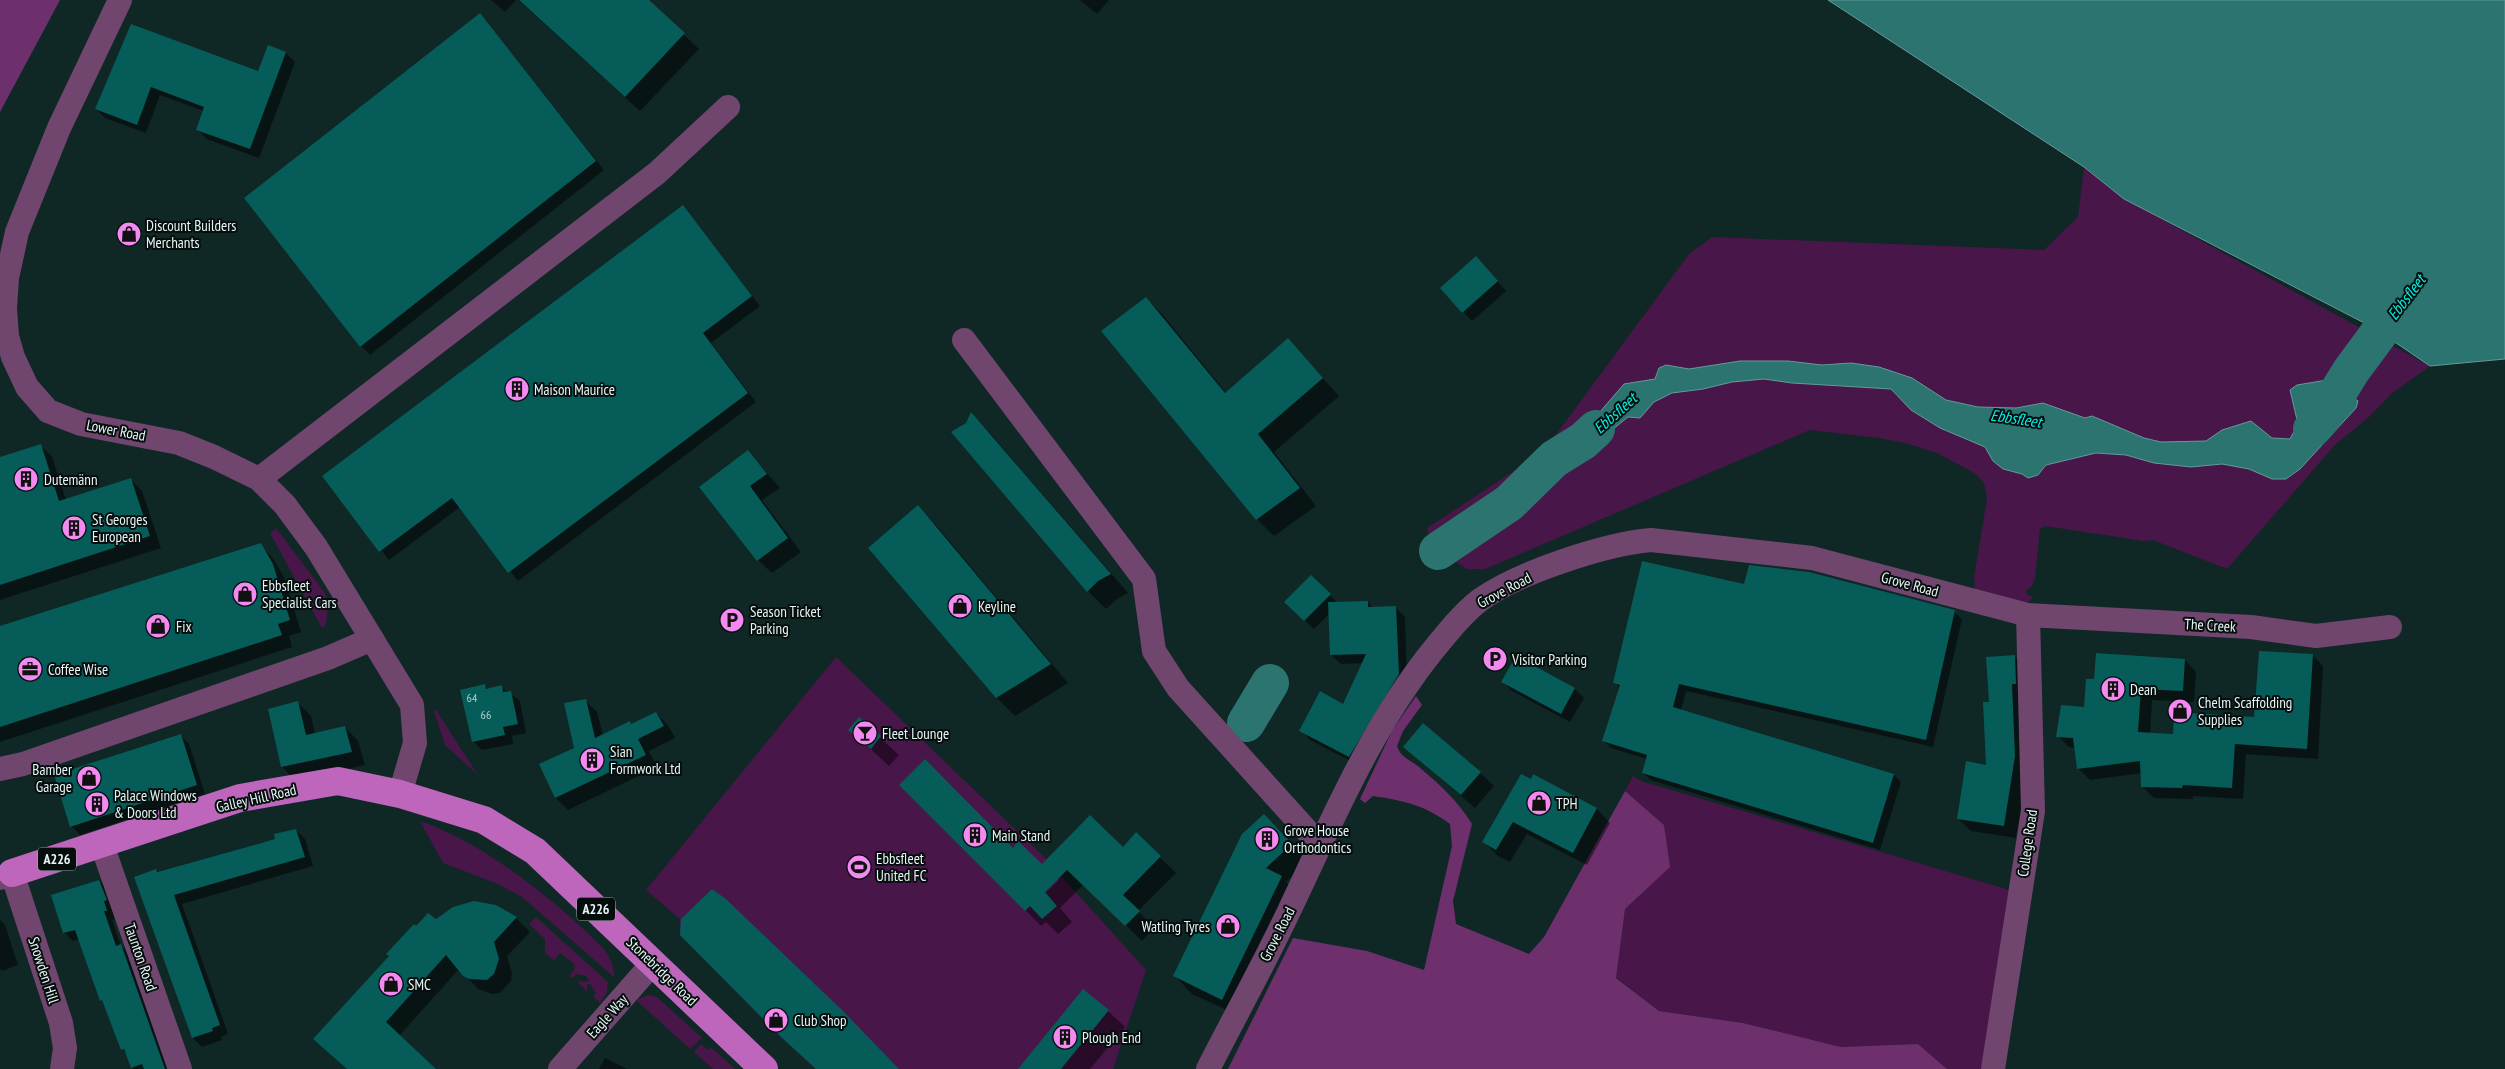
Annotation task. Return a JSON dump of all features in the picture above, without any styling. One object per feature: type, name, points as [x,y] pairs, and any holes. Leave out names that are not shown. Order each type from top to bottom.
[{"type":"main road","name":"Galley Hill Road","points":[[6,876],[240,798],[338,781],[400,794]]},
{"type":"main road","name":"Stonebridge Road","points":[[400,794],[484,820],[535,851],[764,1069]]},
{"type":"street","name":"Lower Road","points":[[120,0],[59,128],[18,232],[6,291],[5,320],[11,350],[23,380],[48,411],[81,424],[179,443],[214,457],[259,479],[285,505],[316,547],[412,705],[415,742],[400,794]]},
{"type":"street","points":[[259,479],[657,173],[728,106]]},
{"type":"street","points":[[964,340],[1144,578],[1154,651],[1178,688],[1319,844]]},
{"type":"street","name":"Grove Road","points":[[1208,1069],[1290,910],[1319,844],[1391,706],[1413,675],[1461,617],[1481,599],[1502,587],[1593,552],[1628,542],[1650,540],[1812,558],[2028,615]]},
{"type":"street","name":"The Creek","points":[[2028,615],[2251,627],[2316,636],[2390,627]]},
{"type":"street","name":"College Road","points":[[1993,1069],[2033,812],[2028,615]]},
{"type":"street","points":[[0,769],[23,764],[301,668],[372,639]]},
{"type":"street","name":"Taunton Road","points":[[102,845],[180,1069]]},
{"type":"street","name":"Snowden Hill","points":[[6,876],[62,1023],[65,1048],[62,1069]]},
{"type":"street","name":"Eagle Way","points":[[560,1069],[653,963]]},
{"type":"shaded area","points":[[0,0],[60,0],[0,112]]},
{"type":"shaded area","points":[[1828,0],[2018,0],[2154,215],[2430,366],[2391,394],[2370,416],[2335,445],[2227,569],[2153,540],[2144,541],[2045,526],[2040,529],[2035,578],[2031,587],[2026,590],[2027,595],[2033,597],[2029,602],[2013,601],[1975,589],[1974,578],[1987,498],[1984,483],[1976,474],[1937,453],[1909,444],[1879,438],[1810,430],[1485,569],[1467,569],[1432,547],[1427,528],[1529,461],[1555,436],[1689,254],[1712,237],[2044,250],[2078,217],[2084,167]]},
{"type":"shaded area","points":[[276,528],[325,593],[328,608],[326,624],[322,628],[270,533]]},
{"type":"shaded area","name":"Ebbsfleet United FC","points":[[836,657],[1043,856],[1146,970],[1113,1069],[816,1069],[781,1037],[680,935],[680,919],[646,890]]},
{"type":"shaded area","points":[[1416,696],[1422,705],[1403,731],[1397,746],[1403,756],[1419,767],[1448,793],[1472,824],[1453,901],[1456,924],[1529,954],[1544,937],[1625,791],[1664,825],[1670,867],[1625,909],[1616,978],[1659,1011],[1743,1023],[1841,1047],[1918,1044],[1947,1069],[1228,1069],[1293,938],[1367,951],[1424,970],[1452,846],[1450,824],[1423,808],[1405,802],[1373,796],[1365,803],[1360,799],[1392,731]]},
{"type":"shaded area","points":[[436,710],[479,776],[445,745],[434,711]]},
{"type":"shaded area","points":[[1633,776],[1641,781],[2013,891],[1984,1069],[1947,1069],[1918,1044],[1841,1047],[1743,1023],[1659,1011],[1616,977],[1625,909],[1669,867],[1664,825],[1625,791]]},
{"type":"shaded area","points":[[420,821],[469,843],[543,894],[605,950],[612,963],[615,978],[522,897],[498,884],[443,863]]},
{"type":"shaded area","points":[[536,917],[608,982],[607,992],[600,1003],[593,996],[596,994],[590,984],[587,984],[587,991],[577,982],[589,981],[586,976],[576,974],[573,978],[570,976],[575,967],[573,963],[560,953],[554,960],[545,953],[545,939],[529,924]]},
{"type":"shaded area","points":[[648,995],[657,997],[702,1038],[690,1049],[636,1000]]},
{"type":"shaded area","points":[[701,1044],[708,1050],[711,1047],[735,1069],[713,1069],[694,1052]]},
{"type":"water","points":[[1828,0],[2505,0],[2505,359],[2430,366],[2374,328],[2124,199],[2084,167]]},
{"type":"water","points":[[1740,361],[1788,361],[1822,365],[1851,363],[1879,367],[1912,378],[1946,400],[1978,407],[2016,408],[2043,403],[2085,418],[2092,416],[2144,438],[2161,442],[2206,441],[2222,430],[2251,421],[2272,438],[2290,439],[2298,424],[2290,390],[2297,385],[2327,380],[2358,401],[2356,408],[2300,469],[2286,479],[2272,479],[2249,469],[2222,464],[2191,467],[2154,463],[2126,455],[2096,453],[2046,465],[2038,475],[2028,478],[2022,474],[2003,469],[1993,461],[1985,447],[1940,428],[1911,410],[1891,389],[1792,383],[1764,379],[1732,382],[1703,389],[1672,393],[1654,402],[1640,418],[1628,417],[1612,430],[1601,448],[1588,458],[1560,470],[1554,459],[1555,450],[1574,442],[1624,384],[1655,379],[1659,368],[1666,365],[1689,369]]},
{"type":"building","points":[[519,0],[649,0],[685,33],[625,97]]},
{"type":"building","points":[[480,13],[596,161],[360,347],[244,198]]},
{"type":"building","points":[[131,24],[258,71],[268,45],[286,52],[250,149],[196,130],[204,107],[151,87],[137,125],[95,109]]},
{"type":"building","points":[[683,205],[752,296],[703,333],[748,393],[508,573],[452,498],[379,552],[322,476]]},
{"type":"building","points":[[1476,256],[1498,281],[1462,313],[1440,288]]},
{"type":"building","points":[[1146,297],[1225,393],[1288,338],[1323,378],[1258,434],[1300,488],[1256,520],[1101,331]]},
{"type":"building","points":[[971,412],[1111,574],[1098,581],[1087,592],[951,432],[966,423]]},
{"type":"building","name":"St Georges European","points":[[41,444],[59,501],[131,478],[150,536],[0,585],[0,457]]},
{"type":"building","points":[[748,450],[767,474],[750,486],[788,538],[757,561],[699,487]]},
{"type":"building","name":"Keyline","points":[[918,505],[1051,664],[996,698],[868,548]]},
{"type":"building","points":[[261,543],[273,564],[290,620],[278,624],[282,635],[0,727],[0,626]]},
{"type":"building","points":[[1642,561],[1744,584],[1749,565],[1809,572],[1955,610],[1926,740],[1679,684],[1673,707],[1894,774],[1873,843],[1642,773],[1647,755],[1602,741],[1620,685],[1613,683]]},
{"type":"building","points":[[1311,575],[1331,594],[1304,621],[1284,602]]},
{"type":"building","points":[[1368,601],[1368,607],[1396,606],[1399,674],[1349,757],[1299,731],[1320,691],[1343,704],[1366,654],[1330,655],[1328,602]]},
{"type":"building","points":[[2259,651],[2313,654],[2307,749],[2235,744],[2232,788],[2183,785],[2182,788],[2141,787],[2140,761],[2077,769],[2073,738],[2056,737],[2061,705],[2084,707],[2086,679],[2094,679],[2096,653],[2185,659],[2183,691],[2141,689],[2138,732],[2173,734],[2174,712],[2254,717]]},
{"type":"building","points":[[2015,655],[2016,684],[2012,684],[2015,756],[2004,826],[1957,819],[1966,761],[1986,765],[1983,702],[1989,702],[1986,657]]},
{"type":"building","points":[[1516,656],[1575,688],[1561,714],[1501,682]]},
{"type":"building","points":[[485,684],[486,689],[502,685],[503,692],[511,691],[518,724],[503,727],[505,735],[472,742],[460,690]]},
{"type":"building","name":"Sian Formwork Ltd","points":[[586,699],[595,738],[630,721],[631,724],[656,712],[664,726],[638,739],[646,755],[555,798],[539,764],[574,748],[564,703]]},
{"type":"building","points":[[298,701],[306,735],[345,726],[352,752],[281,767],[268,709]]},
{"type":"building","name":"Fleet Lounge","points":[[859,717],[881,736],[871,749],[848,730]]},
{"type":"building","points":[[1423,723],[1481,772],[1461,795],[1403,747]]},
{"type":"building","points":[[181,734],[197,785],[70,827],[54,775]]},
{"type":"building","points":[[925,759],[1013,848],[1018,841],[1042,864],[1090,815],[1123,847],[1136,832],[1161,856],[1123,895],[1140,911],[1125,926],[1067,870],[1045,892],[1057,906],[1042,919],[1030,906],[1025,911],[899,785]]},
{"type":"building","points":[[1521,774],[1531,779],[1533,774],[1597,808],[1573,853],[1513,822],[1496,850],[1482,842]]},
{"type":"building","name":"Watling Tyres","points":[[1264,814],[1292,844],[1266,868],[1282,876],[1222,1000],[1173,976],[1242,834]]},
{"type":"building","points":[[296,829],[305,857],[174,895],[220,1025],[212,1028],[213,1031],[192,1038],[134,877],[156,869],[157,872],[275,839],[274,834]]},
{"type":"building","points":[[99,880],[107,900],[104,901],[107,911],[104,911],[116,946],[121,944],[165,1069],[144,1069],[142,1064],[131,1068],[124,1049],[121,1050],[102,1000],[100,1001],[75,930],[63,933],[51,895]]},
{"type":"building","points":[[712,889],[726,899],[843,1011],[899,1069],[816,1069],[781,1037],[680,935],[681,919]]},
{"type":"building","name":"SMC","points":[[474,901],[496,905],[517,917],[494,942],[499,959],[494,974],[487,980],[469,979],[463,976],[446,955],[386,1022],[436,1069],[347,1069],[313,1039],[389,956],[386,954],[414,924],[416,926],[428,913],[436,919],[453,907]]},
{"type":"building","name":"Plough End","points":[[1083,989],[1109,1010],[1061,1069],[1018,1069]]},
{"type":"waterway","name":"Ebbsfleet","points":[[2312,429],[2322,418],[2351,371],[2410,291]]},
{"type":"waterway","name":"Ebbsfleet","points":[[1438,551],[1509,503],[1554,459],[1583,441],[1596,429]]},
{"type":"waterway","name":"Ebbsfleet","points":[[1246,723],[1270,683]]},
{"type":"place","name":"Discount Builders Merchants","points":[[129,234]]},
{"type":"place","name":"Maison Maurice","points":[[517,389]]},
{"type":"place","name":"Dutemänn","points":[[26,479]]},
{"type":"place","name":"St Georges European","points":[[74,528]]},
{"type":"place","name":"Ebbsfleet Specialist Cars","points":[[245,594]]},
{"type":"place","name":"Keyline","points":[[960,606]]},
{"type":"place","name":"Season Ticket Parking","points":[[732,620]]},
{"type":"place","name":"Fix","points":[[158,626]]},
{"type":"place","name":"Visitor Parking","points":[[1495,659]]},
{"type":"place","name":"Coffee Wise","points":[[30,669]]},
{"type":"place","name":"Dean","points":[[2113,689]]},
{"type":"place","name":"Chelm Scaffolding Supplies","points":[[2180,711]]},
{"type":"place","name":"Fleet Lounge","points":[[865,733]]},
{"type":"place","name":"Sian Formwork Ltd","points":[[592,760]]},
{"type":"place","name":"Bamber Garage","points":[[89,778]]},
{"type":"place","name":"TPH","points":[[1539,803]]},
{"type":"place","name":"Palace Windows & Doors Ltd","points":[[97,804]]},
{"type":"place","name":"Main Stand","points":[[975,835]]},
{"type":"place","name":"Grove House Orthodontics","points":[[1267,839]]},
{"type":"place","name":"Ebbsfleet United FC","points":[[859,867]]},
{"type":"place","name":"Watling Tyres","points":[[1228,926]]},
{"type":"place","name":"SMC","points":[[391,984]]},
{"type":"place","name":"Club Shop","points":[[776,1020]]},
{"type":"place","name":"Plough End","points":[[1065,1037]]}]
